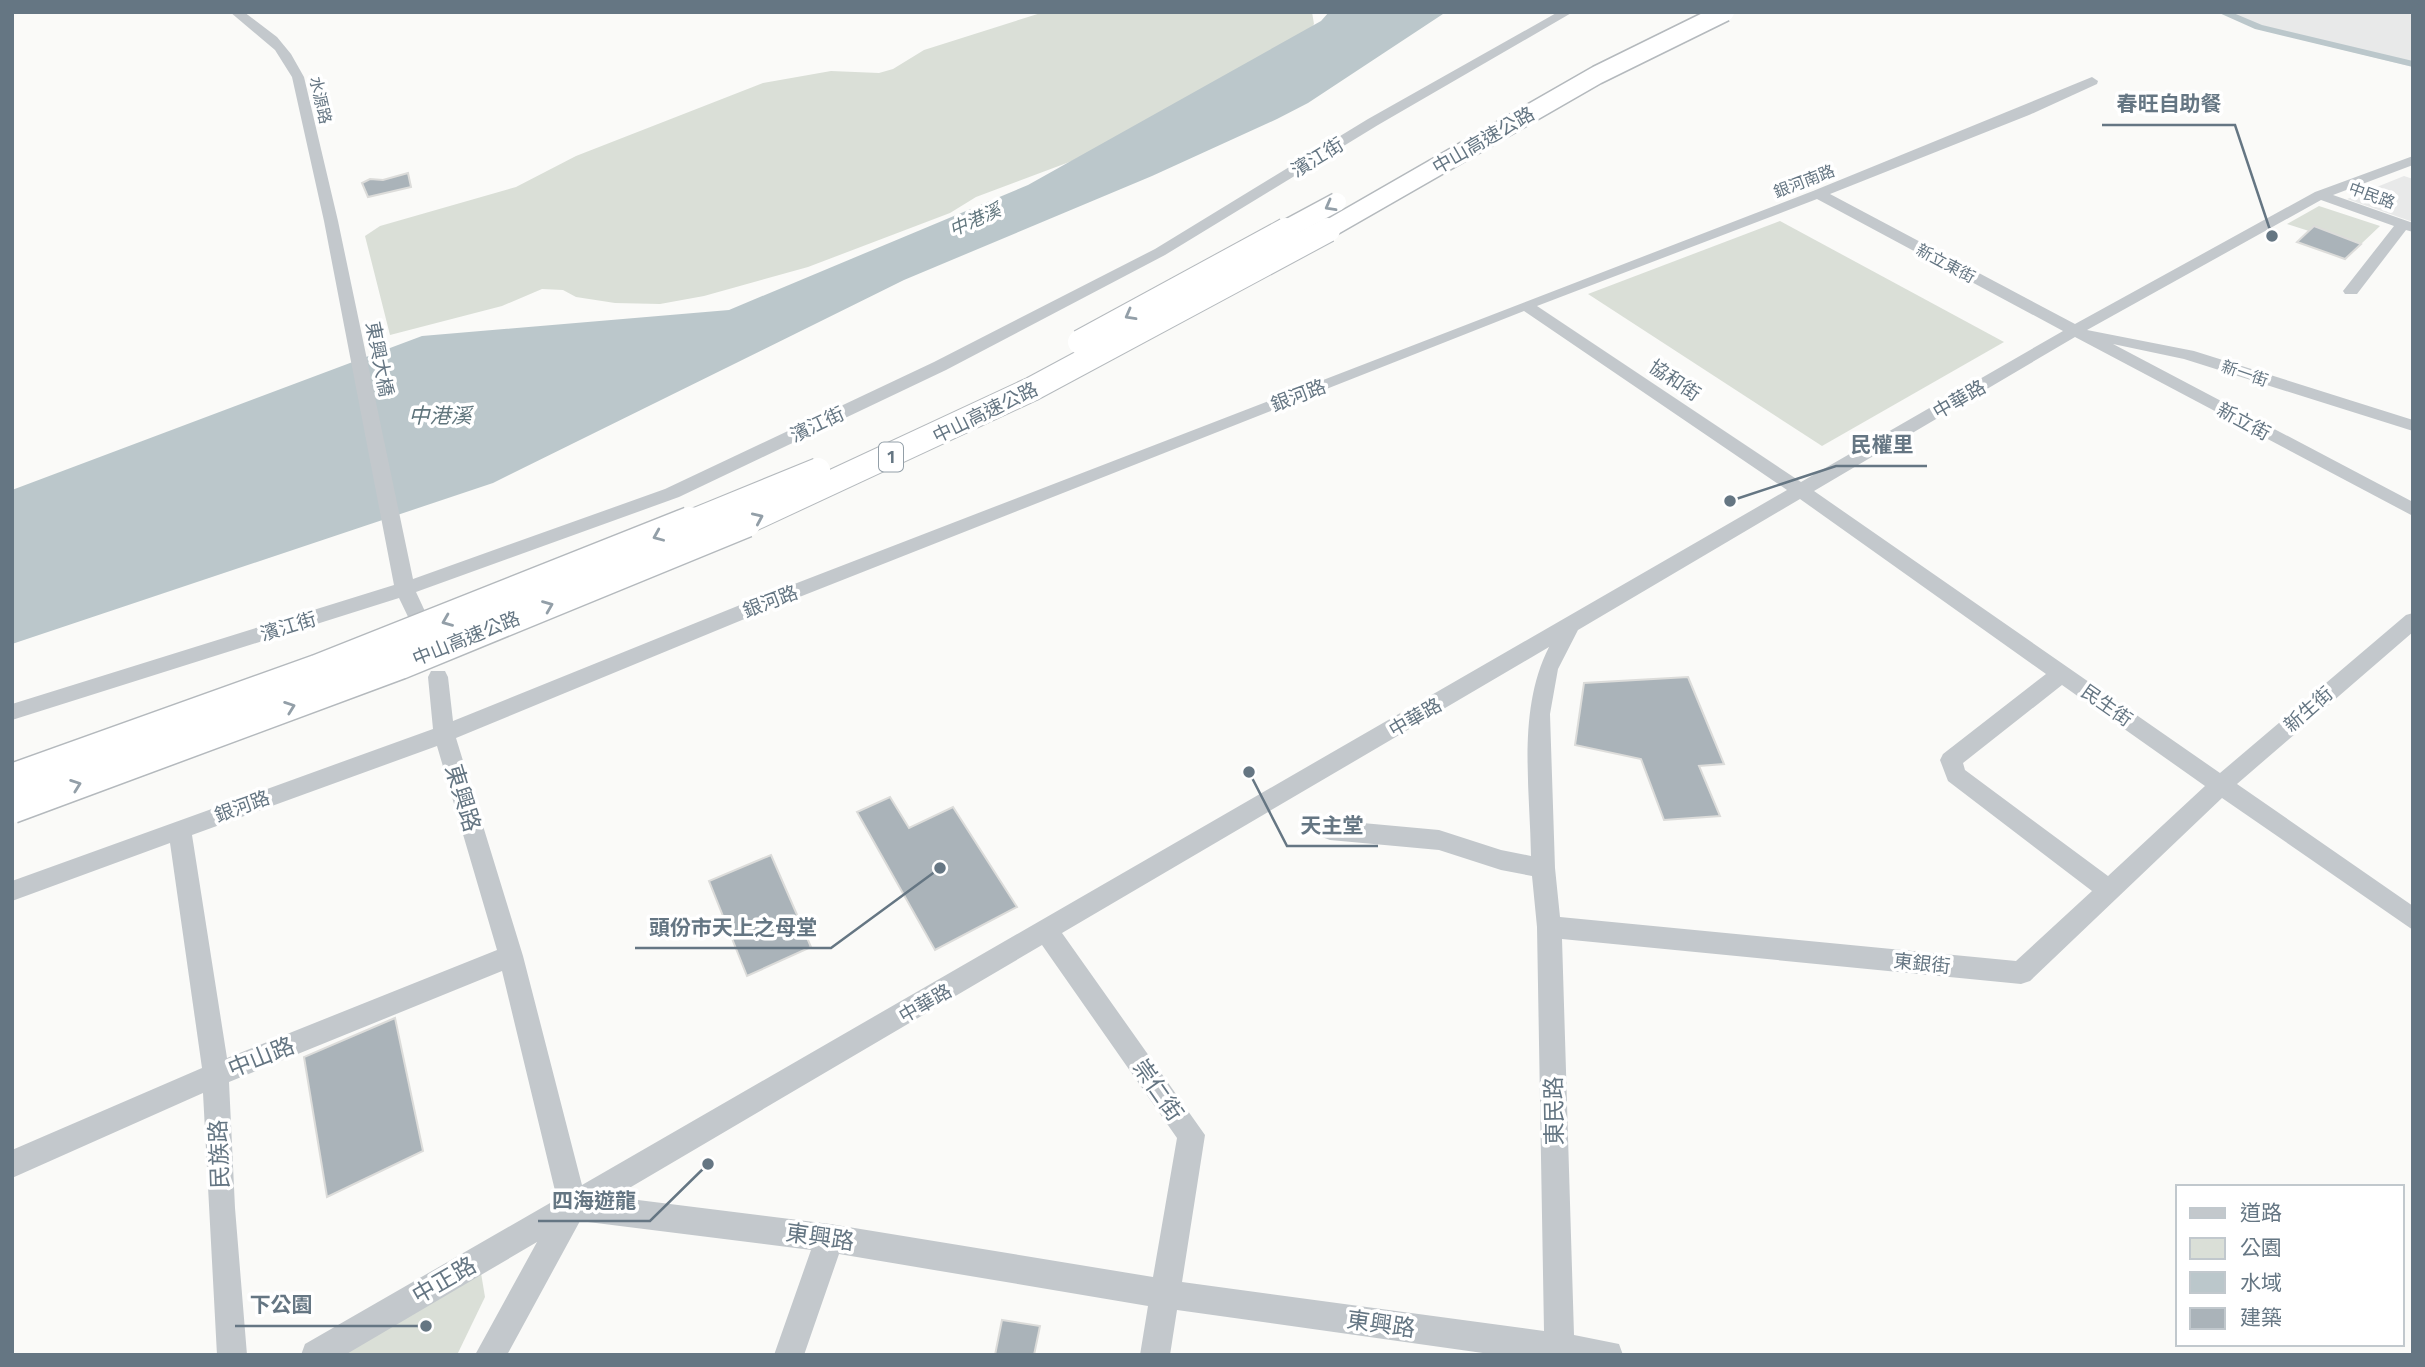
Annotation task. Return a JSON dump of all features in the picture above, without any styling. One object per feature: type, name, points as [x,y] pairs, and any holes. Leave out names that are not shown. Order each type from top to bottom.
[{"type":"highway","name":"中山高速公路","points":[[12,779],[416,634],[833,463],[1093,336],[1593,59],[1692,12]]},
{"type":"highway","name":"中山高速公路","points":[[12,808],[422,656],[692,548],[847,478],[1175,317],[1534,111],[1617,65],[1725,12]]},
{"type":"street","name":"水源路","points":[[236,12],[276,41],[290,58],[298,77],[331,220]]},
{"type":"street","name":"濱江街","points":[[12,712],[405,589],[672,493],[940,366],[1160,252],[1373,122],[1567,12]]},
{"type":"street","name":"銀河南路","points":[[1525,305],[1818,194],[2024,112],[2092,81]]},
{"type":"street","name":"中華路","points":[[573,1206],[2075,332],[2319,195],[2413,160]]},
{"type":"street","name":"新立東街","points":[[1818,194],[2075,332]]},
{"type":"street","name":"中民路","points":[[2319,195],[2408,226]]},
{"type":"street","name":"東興大橋","points":[[331,220],[405,589],[419,620]]},
{"type":"street","points":[[2351,291],[2408,226]]},
{"type":"street","name":"協和街","points":[[1525,305],[1801,491]]},
{"type":"street","name":"銀河路","points":[[12,891],[444,734],[628,657],[1525,305]]},
{"type":"street","name":"新一街","points":[[2075,332],[2188,355],[2413,426]]},
{"type":"street","name":"新立街","points":[[2075,332],[2413,510]]},
{"type":"street","name":"民生街","points":[[1801,491],[2413,920]]},
{"type":"street","name":"東民路","points":[[1560,1352],[1549,927],[1543,868],[1539,714],[1550,662],[1570,625]]},
{"type":"street","name":"新生街","points":[[2221,785],[2405,627]]},
{"type":"street","points":[[2062,673],[1951,760],[1956,775],[2109,891]]},
{"type":"street","name":"東興路","points":[[438,677],[444,734],[512,956],[573,1206],[830,1238],[1165,1294],[1560,1352],[1608,1355]]},
{"type":"street","name":"東銀街","points":[[1549,927],[2021,973],[2221,785]]},
{"type":"street","name":"民族路","points":[[179,829],[216,1075],[221,1208],[232,1355]]},
{"type":"street","points":[[1330,830],[1439,840],[1500,860],[1543,868]]},
{"type":"street","name":"崇仁街","points":[[1046,932],[1191,1136],[1155,1355]]},
{"type":"street","name":"中山路","points":[[12,1164],[216,1075],[512,956]]},
{"type":"street","points":[[490,1355],[573,1206]]},
{"type":"street","name":"中正路","points":[[316,1355],[573,1206]]},
{"type":"street","points":[[789,1355],[830,1238]]},
{"type":"shaded area","points":[[2222,12],[2413,12],[2413,67],[2254,28]]},
{"type":"shaded area","points":[[2404,176],[2413,179],[2413,222],[2347,199]]},
{"type":"green space","points":[[1044,12],[1312,12],[1314,24],[1305,37],[1072,161],[976,197],[950,213],[808,267],[704,296],[660,304],[615,303],[576,297],[563,290],[542,289],[502,306],[390,335],[365,236],[380,226],[516,187],[576,156],[763,83],[831,71],[879,73],[893,69],[924,50]]},
{"type":"green space","points":[[2319,206],[2380,226],[2361,244],[2314,226],[2309,231],[2287,224]]},
{"type":"green space","points":[[1780,221],[2004,342],[1822,446],[1588,294]]},
{"type":"green space","points":[[480,1267],[485,1297],[457,1355],[332,1355]]},
{"type":"water","name":"中港溪","points":[[1329,12],[1446,12],[1308,103],[1277,119],[1152,176],[904,280],[493,483],[12,644],[12,490],[422,336],[729,310],[1028,185],[1321,21]]},
{"type":"building","points":[[408,173],[411,187],[368,197],[362,183],[370,179],[383,180]]},
{"type":"building","points":[[2314,226],[2361,244],[2345,259],[2297,242]]},
{"type":"building","points":[[1688,677],[1724,764],[1699,766],[1720,816],[1664,820],[1641,759],[1575,745],[1584,683]]},
{"type":"building","points":[[890,797],[909,828],[953,807],[1017,907],[935,950],[857,812]]},
{"type":"building","points":[[771,855],[811,947],[747,976],[709,881]]},
{"type":"building","points":[[395,1018],[423,1151],[327,1197],[304,1057]]},
{"type":"building","points":[[1002,1320],[1040,1326],[1034,1355],[995,1355]]},
{"type":"waterway","points":[[2222,12],[2259,27],[2413,64]]},
{"type":"place","name":"春旺自助餐","points":[[2272,236]]},
{"type":"place","name":"民權里","points":[[1730,501]]},
{"type":"place","name":"天主堂","points":[[1249,772]]},
{"type":"place","name":"頭份市天上之母堂","points":[[940,868]]},
{"type":"place","name":"四海遊龍","points":[[708,1164]]},
{"type":"place","name":"下公園","points":[[426,1326]]}]
